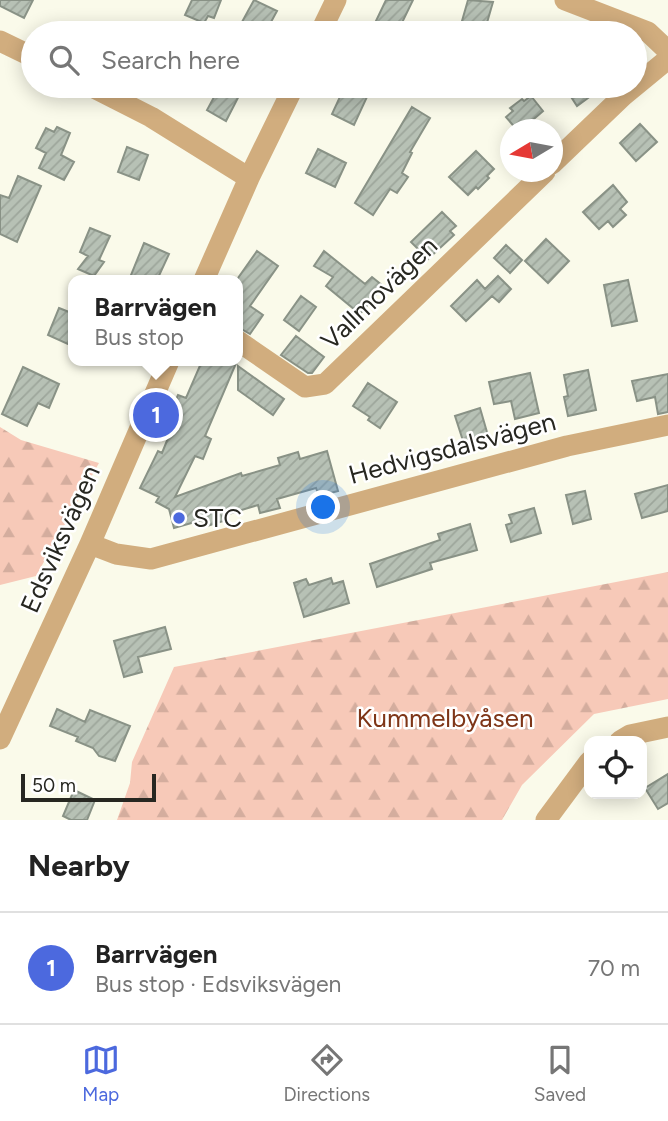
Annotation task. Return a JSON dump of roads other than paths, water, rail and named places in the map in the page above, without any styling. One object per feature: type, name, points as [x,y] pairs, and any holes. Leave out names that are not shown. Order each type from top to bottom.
[{"type":"street","points":[[326,21],[336,0]]},
{"type":"street","points":[[565,0],[619,21]]},
{"type":"street","points":[[647,32],[668,51]]},
{"type":"street","points":[[0,41],[21,51]]},
{"type":"street","points":[[647,76],[668,58]]},
{"type":"street","points":[[114,98],[151,117],[249,177]]},
{"type":"street","points":[[206,275],[249,177],[288,98]]},
{"type":"street","points":[[563,153],[621,98]]},
{"type":"street","name":"Vallmovägen","points":[[243,344],[305,387],[325,384],[535,182]]},
{"type":"street","name":"Edsviksvägen","points":[[0,739],[90,544],[167,366]]},
{"type":"street","name":"Hedvigsdalsvägen","points":[[90,544],[116,554],[151,559],[567,446],[668,425]]},
{"type":"street","points":[[628,736],[668,727]]},
{"type":"street","points":[[546,820],[584,769]]},
{"type":"place","name":"Barrvägen","points":[[156,415]]},
{"type":"place","name":"STC","points":[[179,518]]},
{"type":"park label","name":"Kummelbyåsen","points":[[445,718]]}]
